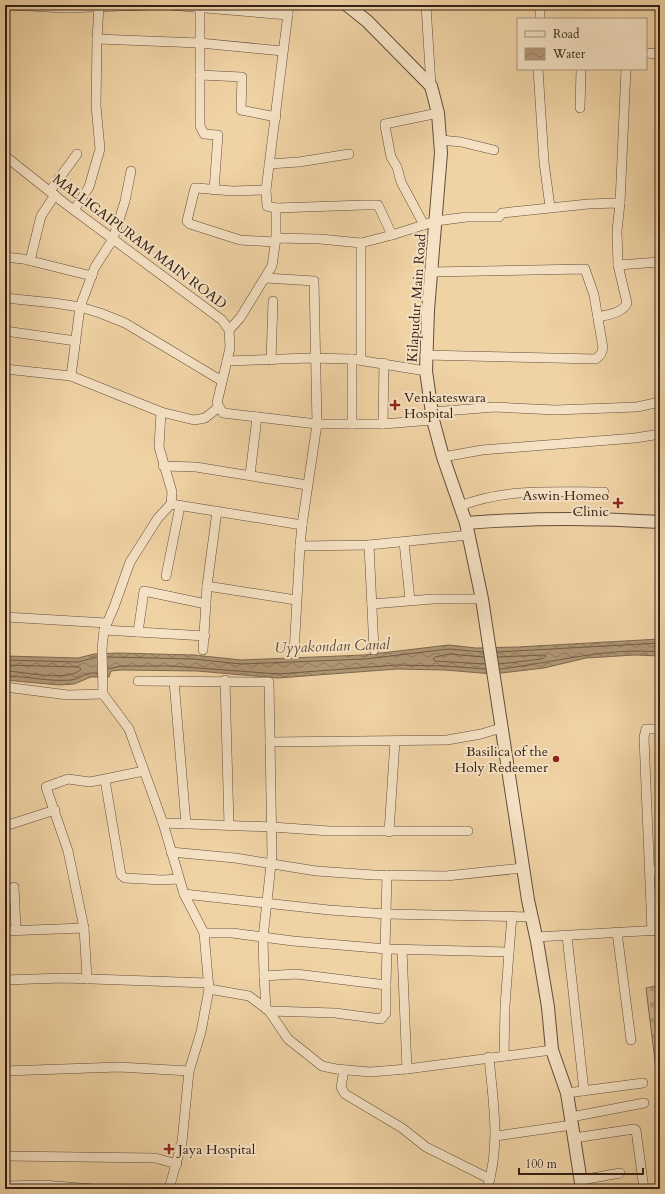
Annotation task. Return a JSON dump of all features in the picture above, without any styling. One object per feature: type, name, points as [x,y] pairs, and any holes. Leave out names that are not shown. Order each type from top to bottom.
[{"type":"street","points":[[10,5],[64,8],[149,5]]},
{"type":"street","points":[[169,5],[288,16]]},
{"type":"street","points":[[289,5],[266,190],[267,206],[276,208],[378,205],[392,236]]},
{"type":"street","points":[[347,5],[367,21],[431,86]]},
{"type":"street","points":[[426,5],[431,86]]},
{"type":"street","points":[[540,5],[540,18]]},
{"type":"street","points":[[74,210],[89,187],[100,154],[96,106],[99,6]]},
{"type":"street","points":[[200,7],[201,131],[204,134],[218,135],[214,190]]},
{"type":"street","points":[[97,39],[200,43],[283,51]]},
{"type":"street","points":[[647,53],[660,54]]},
{"type":"street","points":[[538,70],[544,162],[550,207]]},
{"type":"street","points":[[580,70],[580,108]]},
{"type":"street","points":[[598,317],[621,310],[625,308],[627,304],[618,265],[626,70]]},
{"type":"street","points":[[200,75],[242,77],[241,110],[276,117]]},
{"type":"street","name":"Kilapudur Main Road","points":[[431,86],[438,113],[441,140],[425,355],[432,416],[443,457],[466,522],[482,599],[523,868],[548,1007],[552,1050],[567,1093],[582,1184]]},
{"type":"street","points":[[424,225],[401,182],[397,167],[391,157],[385,124],[438,113]]},
{"type":"street","points":[[441,140],[461,142],[494,150]]},
{"type":"street","points":[[30,261],[42,216],[52,193],[77,154]]},
{"type":"street","points":[[269,164],[299,162],[349,154]]},
{"type":"street","name":"MALLIGAIPURAM MAIN ROAD","points":[[5,156],[112,239],[222,320],[229,330],[230,348],[217,403],[219,407]]},
{"type":"street","points":[[71,376],[80,307],[92,276],[112,239],[125,201],[131,171]]},
{"type":"street","points":[[266,190],[214,190],[195,188],[188,223],[240,240],[320,239],[362,243],[392,236],[436,221],[467,217],[499,217],[502,212],[550,207],[588,204],[620,204]]},
{"type":"street","points":[[229,330],[240,318],[272,266],[275,240],[276,208]]},
{"type":"street","points":[[352,424],[362,243]]},
{"type":"street","points":[[5,257],[30,261],[92,276]]},
{"type":"street","points":[[618,265],[660,262]]},
{"type":"street","points":[[425,355],[596,359],[601,354],[603,348],[594,295],[586,268],[431,272]]},
{"type":"street","points":[[266,278],[314,281],[317,424],[302,526],[296,600],[294,653]]},
{"type":"street","points":[[5,298],[80,307],[100,313],[125,323],[222,381]]},
{"type":"street","points":[[271,360],[273,301]]},
{"type":"street","points":[[5,331],[76,341]]},
{"type":"street","points":[[227,361],[316,359],[356,360],[384,363],[426,371]]},
{"type":"street","points":[[383,424],[384,363]]},
{"type":"street","points":[[5,369],[71,376],[161,412],[194,420],[205,418],[219,407],[223,413],[317,424],[383,424],[495,407],[555,410],[637,407],[660,402]]},
{"type":"street","points":[[161,412],[159,447],[163,466],[176,505],[166,576]]},
{"type":"street","points":[[250,475],[258,417]]},
{"type":"street","points":[[443,457],[482,450],[635,438],[660,434]]},
{"type":"street","points":[[163,466],[196,467],[307,485]]},
{"type":"street","points":[[460,506],[475,500],[502,495],[538,492],[604,492]]},
{"type":"street","points":[[169,1189],[182,1142],[189,1071],[201,1032],[208,986],[204,934],[184,894],[163,823],[129,729],[103,694],[102,649],[105,627],[130,562],[158,518],[176,505],[302,526]]},
{"type":"street","points":[[203,650],[207,586],[217,511]]},
{"type":"street","points":[[466,522],[547,519],[660,522]]},
{"type":"street","points":[[300,546],[369,545],[469,535]]},
{"type":"street","points":[[404,542],[410,600]]},
{"type":"street","points":[[369,545],[374,650]]},
{"type":"street","points":[[207,586],[296,600]]},
{"type":"street","points":[[138,632],[144,591],[206,604]]},
{"type":"street","points":[[372,604],[410,600],[482,599]]},
{"type":"street","points":[[5,617],[105,627],[138,632],[205,636]]},
{"type":"street","points":[[225,680],[229,825]]},
{"type":"street","points":[[138,681],[225,680],[269,682],[272,865],[264,938],[264,976],[268,1010]]},
{"type":"street","points":[[174,681],[186,824]]},
{"type":"street","points":[[5,687],[68,694],[103,694]]},
{"type":"street","points":[[270,742],[447,740],[481,734],[501,728]]},
{"type":"street","points":[[536,937],[656,930],[650,870],[644,737],[646,729],[660,729]]},
{"type":"street","points":[[389,832],[394,741]]},
{"type":"street","points":[[87,979],[84,928],[68,851],[46,787],[68,779],[90,782],[144,772]]},
{"type":"street","points":[[105,780],[121,875],[125,878],[162,880],[179,879]]},
{"type":"street","points":[[5,826],[55,810]]},
{"type":"street","points":[[163,823],[272,827],[330,831],[468,831]]},
{"type":"street","points":[[171,852],[235,858],[316,871],[387,875],[446,876],[523,868]]},
{"type":"street","points":[[650,870],[660,870]]},
{"type":"street","points":[[268,1010],[335,1013],[381,1019],[386,1013],[387,875]]},
{"type":"street","points":[[14,887],[16,930]]},
{"type":"street","points":[[184,894],[329,910],[386,914],[532,917]]},
{"type":"street","points":[[504,1056],[505,1006],[512,916]]},
{"type":"street","points":[[5,931],[84,928]]},
{"type":"street","points":[[617,932],[631,1040]]},
{"type":"street","points":[[204,934],[232,933],[264,938],[402,950],[509,952]]},
{"type":"street","points":[[567,936],[584,1091]]},
{"type":"street","points":[[402,950],[407,1069]]},
{"type":"street","points":[[264,976],[296,974],[386,985]]},
{"type":"street","points":[[5,980],[87,979],[208,986],[249,996],[268,1010],[288,1039],[322,1066],[344,1070],[370,1072],[407,1069],[489,1057],[552,1050]]},
{"type":"street","points":[[487,1189],[494,1165],[496,1136],[489,1057]]},
{"type":"street","points":[[5,1071],[119,1067],[189,1071]]},
{"type":"street","points":[[344,1070],[341,1087],[345,1094],[402,1128],[426,1148],[490,1179]]},
{"type":"street","points":[[567,1093],[643,1083]]},
{"type":"street","points":[[572,1126],[644,1102]]},
{"type":"street","points":[[496,1136],[572,1126],[634,1129],[636,1130],[644,1189]]},
{"type":"street","points":[[5,1156],[155,1158],[177,1164]]},
{"type":"street","points":[[582,1184],[620,1173]]},
{"type":"street","points":[[5,1186],[43,1185],[93,1189]]},
{"type":"green space","points":[[660,985],[660,1121],[656,1069],[646,988]]},
{"type":"water","points":[[660,639],[660,656],[635,655],[586,658],[544,668],[493,674],[445,670],[397,669],[278,678],[197,671],[121,670],[111,671],[109,677],[91,677],[74,684],[59,685],[5,680],[5,656],[78,658],[94,654],[118,653],[194,655],[241,660],[364,655],[449,645],[476,648],[518,647]]},
{"type":"place","name":"Venkateswara Hospital","points":[[395,405]]},
{"type":"place","name":"Aswin Homeo Clinic","points":[[618,503]]},
{"type":"place","name":"Basilica of the Holy Redeemer","points":[[556,759]]},
{"type":"place","name":"Jaya Hospital","points":[[169,1149]]},
{"type":"water label","name":"Uyyakondan Canal","points":[[332,646]]}]
